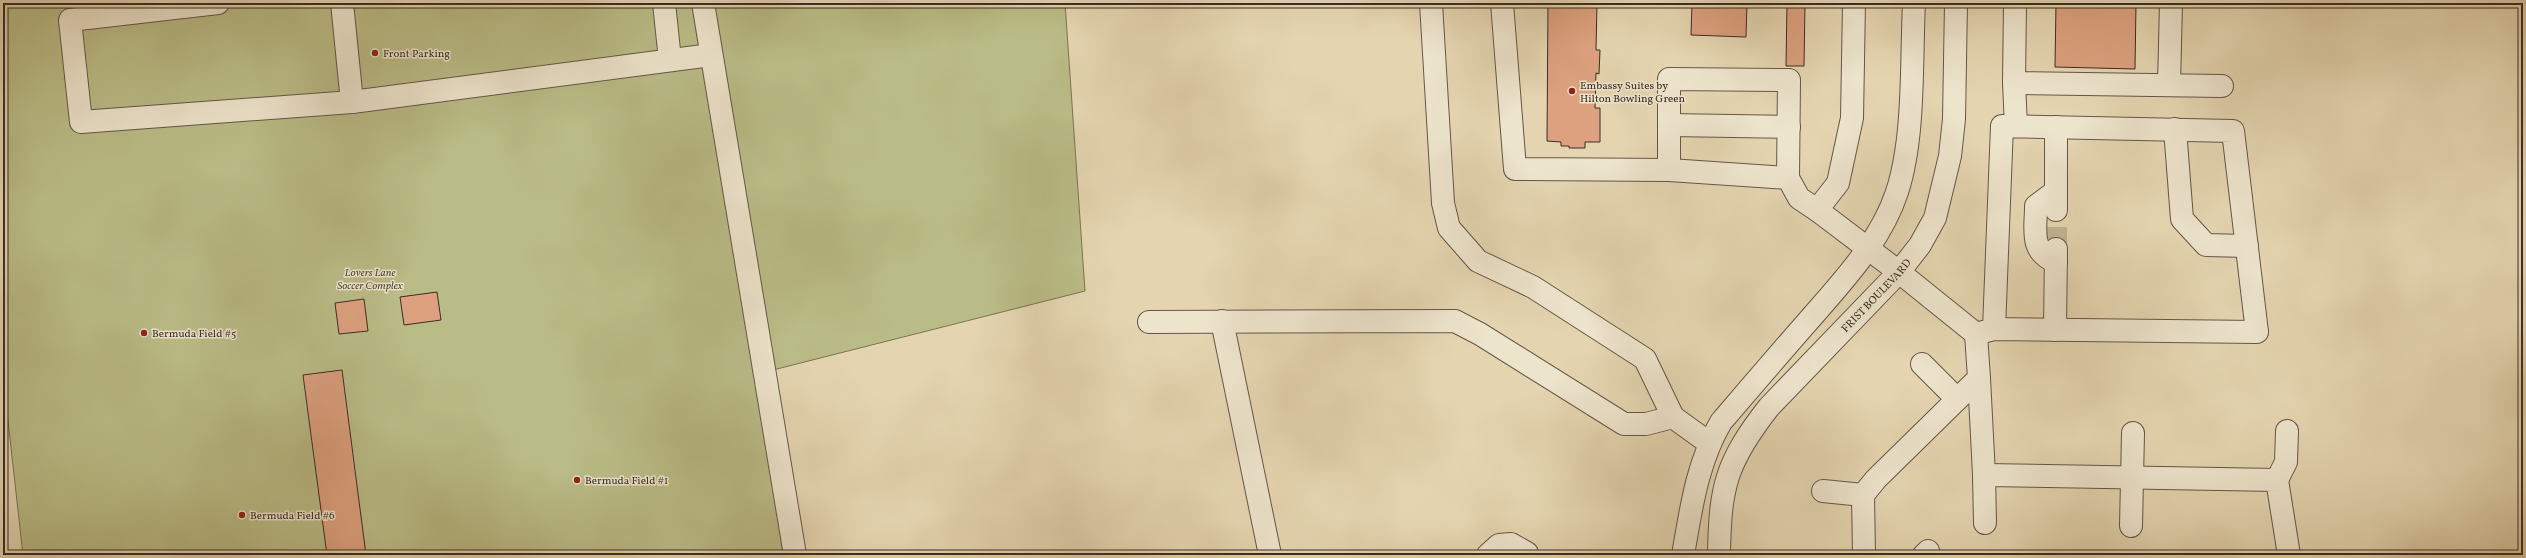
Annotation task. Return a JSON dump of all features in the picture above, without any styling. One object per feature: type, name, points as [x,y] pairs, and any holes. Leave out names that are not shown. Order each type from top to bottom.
[{"type":"street","points":[[218,3],[70,20],[81,122],[352,102],[712,55]]},
{"type":"street","points":[[342,3],[352,102]]},
{"type":"street","points":[[664,3],[670,60]]},
{"type":"street","points":[[703,3],[795,555]]},
{"type":"street","points":[[1431,3],[1443,202],[1449,228],[1478,261],[1533,287],[1645,359],[1673,417],[1709,443]]},
{"type":"street","points":[[1502,3],[1515,169],[1669,170],[1788,178]]},
{"type":"street","points":[[1817,210],[1838,183],[1852,118],[1854,3]]},
{"type":"street","points":[[1683,555],[1695,490],[1709,443],[1721,422],[1867,249],[1896,194],[1902,171],[1908,135],[1914,3]]},
{"type":"street","name":"FRIST BOULEVARD","points":[[1719,555],[1720,522],[1724,487],[1733,459],[1750,431],[1769,407],[1899,272],[1920,245],[1935,218],[1950,156],[1954,119],[1956,3]]},
{"type":"street","points":[[2015,3],[2014,83],[2016,126]]},
{"type":"street","points":[[2169,85],[2171,3]]},
{"type":"street","points":[[1669,170],[1669,79],[1789,80],[1788,178],[1799,198],[1899,272],[1985,331],[2056,330],[2257,332],[2233,131],[2002,126],[1985,331],[1979,378],[1985,523]]},
{"type":"street","points":[[2014,83],[2222,86]]},
{"type":"street","points":[[1669,125],[1789,127]]},
{"type":"street","points":[[2056,127],[2056,201],[2036,206],[2036,242],[2044,257],[2056,256],[2056,330]]},
{"type":"street","points":[[2175,129],[2182,219],[2206,245],[2247,246]]},
{"type":"street","points":[[1150,322],[1455,320],[1624,424],[1646,424],[1673,417]]},
{"type":"street","points":[[1222,321],[1270,555]]},
{"type":"street","points":[[1922,364],[1957,400]]},
{"type":"street","points":[[1864,555],[1863,495],[1876,479],[1979,378]]},
{"type":"street","points":[[2287,431],[2286,462],[2277,480],[2289,555]]},
{"type":"street","points":[[2131,526],[2133,433]]},
{"type":"street","points":[[1984,475],[2277,480]]},
{"type":"street","points":[[1823,491],[1863,495]]},
{"type":"street","points":[[1488,555],[1499,545],[1510,544],[1527,553],[1526,555]]},
{"type":"green space","name":"Lovers Lane Soccer Complex","points":[[3,3],[1065,3],[1085,291],[761,373],[787,555],[23,555],[3,376]]},
{"type":"building","name":"Embassy Suites by Hilton Bowling Green","points":[[1548,3],[1597,3],[1596,50],[1600,50],[1599,74],[1596,73],[1595,108],[1600,108],[1600,142],[1585,142],[1585,148],[1569,148],[1569,146],[1561,146],[1561,142],[1547,141]]},
{"type":"building","points":[[1692,3],[1747,3],[1746,37],[1691,35]]},
{"type":"building","points":[[1787,3],[1805,3],[1804,66],[1786,66]]},
{"type":"building","points":[[2056,3],[2136,3],[2135,69],[2055,67]]},
{"type":"building","points":[[437,292],[441,320],[404,325],[400,297]]},
{"type":"building","points":[[364,299],[368,331],[339,334],[335,303]]},
{"type":"building","points":[[342,370],[366,555],[327,555],[303,375]]},
{"type":"tunnel","points":[[2056,210],[2056,249]]},
{"type":"place","name":"Front Parking","points":[[375,53]]},
{"type":"place","name":"Embassy Suites by Hilton Bowling Green","points":[[1572,91]]},
{"type":"place","name":"Bermuda Field #5","points":[[144,333]]},
{"type":"place","name":"Bermuda Field #1","points":[[577,480]]},
{"type":"place","name":"Bermuda Field #6","points":[[242,515]]}]
